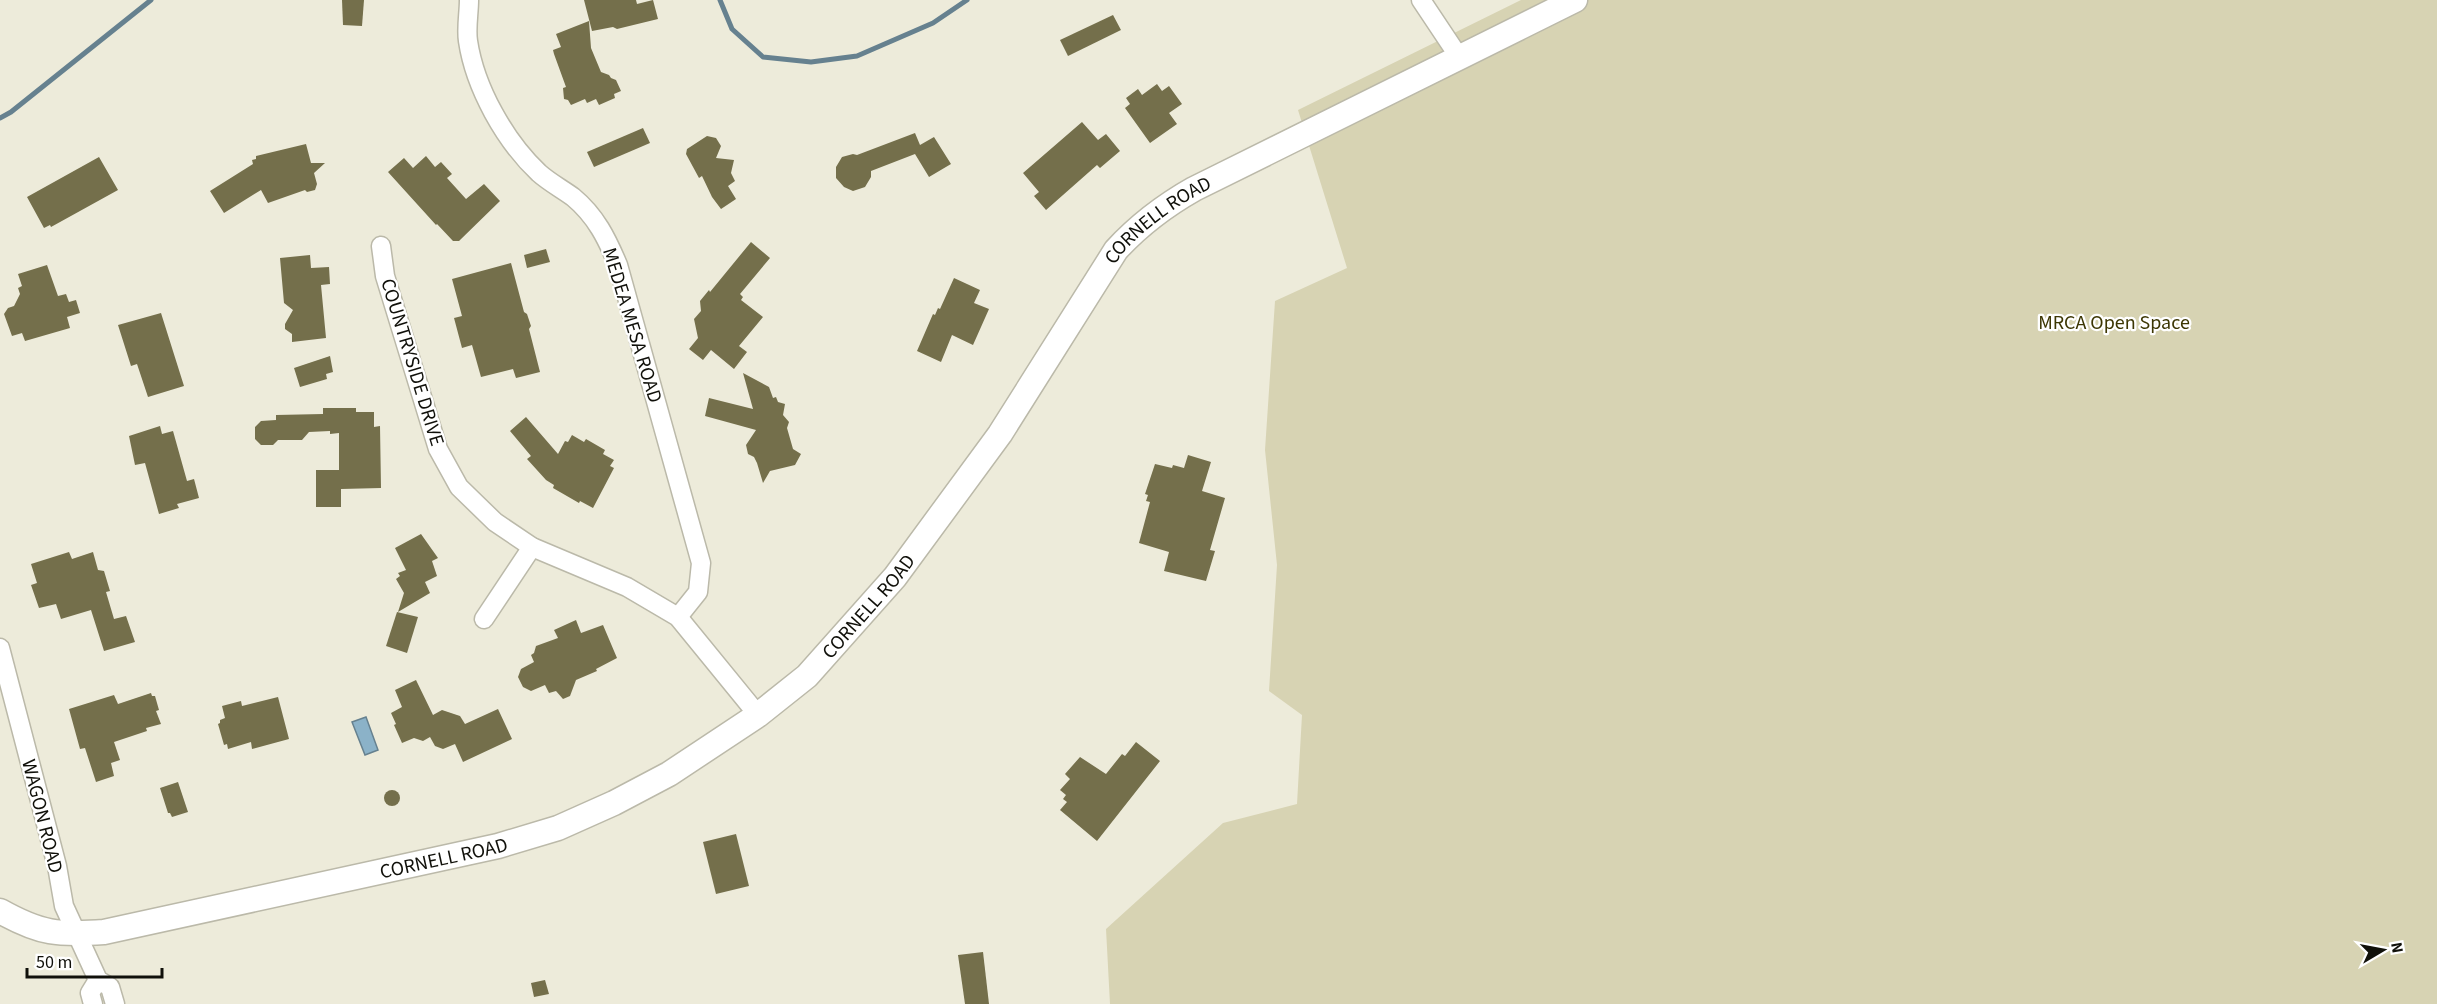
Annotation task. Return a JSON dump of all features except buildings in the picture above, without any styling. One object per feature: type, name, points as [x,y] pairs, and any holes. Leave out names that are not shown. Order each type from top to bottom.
[{"type":"main road","name":"CORNELL ROAD","points":[[0,911],[22,923],[54,934],[104,932],[487,849],[558,828],[669,774],[758,715],[814,668],[895,577],[1000,434],[1116,250],[1140,224],[1194,189],[1575,0]]},
{"type":"street","name":"MEDEA MESA ROAD","points":[[469,0],[468,41],[480,90],[503,129],[539,173],[574,198],[592,216],[607,238],[618,266],[701,563],[698,592],[678,617]]},
{"type":"street","points":[[1421,0],[1459,57]]},
{"type":"street","name":"COUNTRYSIDE DRIVE","points":[[381,246],[386,276],[438,449],[459,487],[495,522],[532,547],[627,587],[678,617],[758,715]]},
{"type":"street","points":[[484,619],[532,547]]},
{"type":"street","name":"WAGON ROAD","points":[[0,648],[57,866],[64,906],[98,980],[110,987],[115,1004]]},
{"type":"street","points":[[93,1004],[90,993],[98,980]]},
{"type":"green space","name":"MRCA Open Space","points":[[1521,0],[2437,0],[2437,1004],[1110,1004],[1106,929],[1223,823],[1297,804],[1302,715],[1269,691],[1277,565],[1265,450],[1275,301],[1347,268],[1298,110]]},
{"type":"water","points":[[366,717],[378,750],[365,755],[352,722]]},
{"type":"waterway","points":[[0,118],[11,112],[151,0]]},
{"type":"waterway","points":[[720,0],[732,29],[763,57],[811,62],[857,56],[933,23],[967,0]]}]
